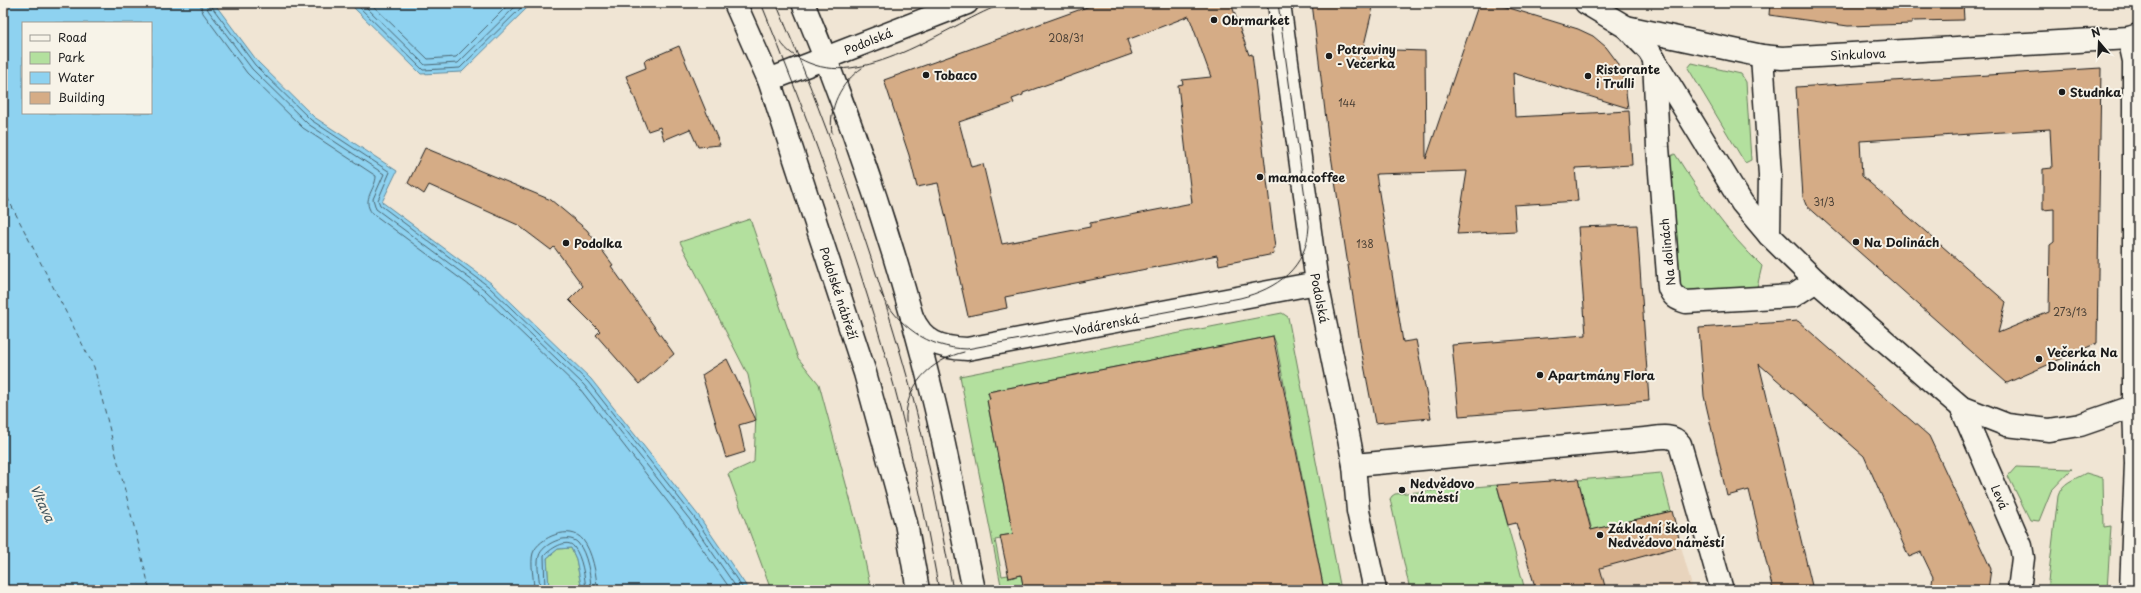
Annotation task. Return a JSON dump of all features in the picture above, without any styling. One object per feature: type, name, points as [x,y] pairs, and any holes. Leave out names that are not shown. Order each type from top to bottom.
[{"type":"street","name":"Podolské nábřeží","points":[[735,3],[769,80],[865,373],[906,523],[918,590]]},
{"type":"street","points":[[803,3],[826,58],[852,129],[910,314],[933,397],[974,590]]},
{"type":"street","name":"Podolská","points":[[769,80],[967,3]]},
{"type":"street","name":"Podolská","points":[[1280,3],[1317,283],[1354,465],[1358,511],[1375,590]]},
{"type":"street","name":"Sinkulova","points":[[1586,3],[1626,27],[1762,56],[1782,58],[2134,36]]},
{"type":"street","points":[[1626,27],[1654,59],[1703,143],[1742,203],[1769,235],[1816,281],[1961,407],[2007,425],[2048,430],[2080,425],[2136,406]]},
{"type":"street","points":[[2131,590],[2136,463],[2134,36]]},
{"type":"street","points":[[1762,56],[1770,175],[1769,235]]},
{"type":"street","name":"Na dolinách","points":[[1654,59],[1658,147],[1669,288],[1671,293],[1675,298],[1686,302],[1793,296],[1816,281]]},
{"type":"street","name":"Vodárenská","points":[[910,314],[921,334],[937,344],[947,348],[967,349],[1317,283]]},
{"type":"street","name":"Levá","points":[[1961,407],[2021,546],[2022,571],[2019,590]]},
{"type":"street","points":[[1354,465],[1645,439],[1670,437],[1676,439],[1680,444],[1722,590]]},
{"type":"shaded area","name":"Základní škola Nedvědovo náměstí","points":[[1661,473],[1693,590],[1536,590],[1532,576],[1531,577],[1518,523],[1508,525],[1497,485]]},
{"type":"green space","points":[[1692,63],[1741,74],[1746,82],[1751,160],[1745,163],[1688,68]]},
{"type":"green space","points":[[1675,154],[1715,213],[1737,240],[1762,266],[1757,287],[1690,291],[1680,286],[1675,273],[1667,158]]},
{"type":"green space","points":[[750,219],[798,358],[819,384],[859,532],[871,590],[771,590],[728,474],[754,462],[756,414],[748,375],[680,242]]},
{"type":"green space","points":[[1282,313],[1288,317],[1341,590],[1324,590],[1276,343],[1273,336],[988,392],[990,399],[987,400],[1013,534],[1001,536],[1001,539],[995,540],[1002,576],[1008,575],[1009,578],[1021,575],[1024,590],[1002,590],[960,376]]},
{"type":"green space","points":[[2016,467],[2072,469],[2051,491],[2039,521],[2030,520],[2008,476]]},
{"type":"green space","points":[[1661,473],[1671,511],[1592,530],[1578,480]]},
{"type":"green space","points":[[2086,473],[2103,478],[2104,527],[2111,526],[2107,590],[2047,590],[2058,496],[2065,484]]},
{"type":"green space","points":[[1497,485],[1525,590],[1410,590],[1390,499],[1392,496],[1395,494]]},
{"type":"green space","points":[[571,548],[576,559],[582,590],[549,590],[547,558],[558,549]]},
{"type":"water","name":"Vltava","points":[[3,3],[214,3],[258,62],[314,117],[397,171],[382,202],[491,283],[591,379],[698,515],[749,590],[582,590],[576,559],[571,548],[558,549],[547,558],[549,590],[3,590]]},
{"type":"water","points":[[349,3],[532,3],[462,72],[421,74]]},
{"type":"building","points":[[1098,3],[1231,3],[1249,55],[1252,54],[1275,248],[1273,248],[1274,254],[1219,265],[1217,255],[1005,297],[1007,308],[968,316],[938,183],[917,187],[909,155],[884,80]],"holes":[[[1189,16],[1211,77],[1182,80],[1183,84],[1178,85],[1192,203],[1090,223],[1090,227],[1002,244],[983,164],[971,167],[959,122],[1014,103],[1012,99],[1023,95],[1023,93],[1132,54],[1127,40]]]},
{"type":"building","points":[[1312,3],[1374,3],[1363,49],[1425,51],[1426,159],[1479,3],[1493,3],[1578,29],[1593,36],[1606,47],[1618,63],[1624,77],[1628,108],[1513,73],[1515,117],[1629,111],[1632,165],[1575,168],[1578,201],[1514,205],[1516,231],[1457,234],[1467,171],[1376,174],[1403,342],[1416,340],[1431,418],[1375,423],[1361,349],[1328,136]]},
{"type":"building","points":[[1770,3],[1963,3],[1964,20],[1912,21],[1912,24],[1848,26],[1769,15]]},
{"type":"building","points":[[679,46],[720,145],[698,147],[690,129],[664,140],[660,127],[648,131],[626,76],[646,68],[644,61]]},
{"type":"building","points":[[2101,68],[2097,343],[2007,383],[1806,205],[1803,197],[1796,87]],"holes":[[[2050,129],[2052,168],[2043,169],[2043,210],[2054,209],[2054,242],[2050,245],[2049,312],[1998,333],[2006,302],[1862,176],[1860,141]]]},
{"type":"building","points":[[425,148],[551,200],[587,230],[674,354],[639,384],[596,335],[600,331],[569,300],[583,286],[554,247],[551,250],[518,225],[429,185],[424,194],[408,183]]},
{"type":"building","points":[[1637,225],[1649,401],[1459,416],[1452,345],[1586,335],[1578,227]]},
{"type":"building","points":[[1798,321],[1929,436],[1991,569],[1988,590],[1931,590],[1933,577],[1921,552],[1909,557],[1864,456],[1759,364],[1813,590],[1773,590],[1749,490],[1727,496],[1704,396],[1699,328]]},
{"type":"building","points":[[1273,336],[1324,590],[1024,590],[1021,575],[1009,578],[1000,536],[1013,534],[987,400],[990,399],[988,392]]},
{"type":"building","points":[[727,359],[756,420],[739,425],[745,452],[726,458],[702,375]]},
{"type":"building","name":"Základní škola Nedvědovo náměstí","points":[[1578,479],[1591,530],[1672,511],[1681,546],[1600,568],[1606,590],[1536,590],[1516,523],[1508,525],[1497,485]]},
{"type":"ferry route","points":[[3,189],[94,367],[150,590]]},
{"type":"tram line","points":[[761,3],[829,180],[874,315],[909,446],[939,590]]},
{"type":"tram line","points":[[776,3],[828,133],[888,310],[924,442],[953,590]]},
{"type":"tram line","points":[[780,41],[793,54],[809,63],[832,68],[857,67],[883,60],[908,50],[983,12],[1005,3]]},
{"type":"tram line","points":[[880,292],[896,315],[915,333],[939,344],[953,348],[967,349],[1240,298],[1266,289],[1278,282],[1288,274],[1303,254],[1309,226],[1278,3]]},
{"type":"tram line","points":[[832,133],[832,114],[838,96],[842,88],[862,68]]},
{"type":"tram line","points":[[906,422],[910,397],[922,376],[941,361],[964,352]]},
{"type":"place","name":"Obrmarket","points":[[1214,20]]},
{"type":"place","name":"Potraviny - Večerka","points":[[1329,56]]},
{"type":"place","name":"Tobaco","points":[[926,75]]},
{"type":"place","name":"Ristorante i Trulli","points":[[1588,76]]},
{"type":"place","name":"Studnka","points":[[2062,92]]},
{"type":"place","name":"mamacoffee","points":[[1260,177]]},
{"type":"place","name":"Na Dolinách","points":[[1856,242]]},
{"type":"place","name":"Podolka","points":[[566,243]]},
{"type":"place","name":"Večerka Na Dolinách","points":[[2039,359]]},
{"type":"place","name":"Apartmány Flora","points":[[1540,375]]},
{"type":"place","name":"Nedvědovo náměstí","points":[[1402,490]]},
{"type":"place","name":"Základní škola Nedvědovo náměstí","points":[[1600,535]]}]
